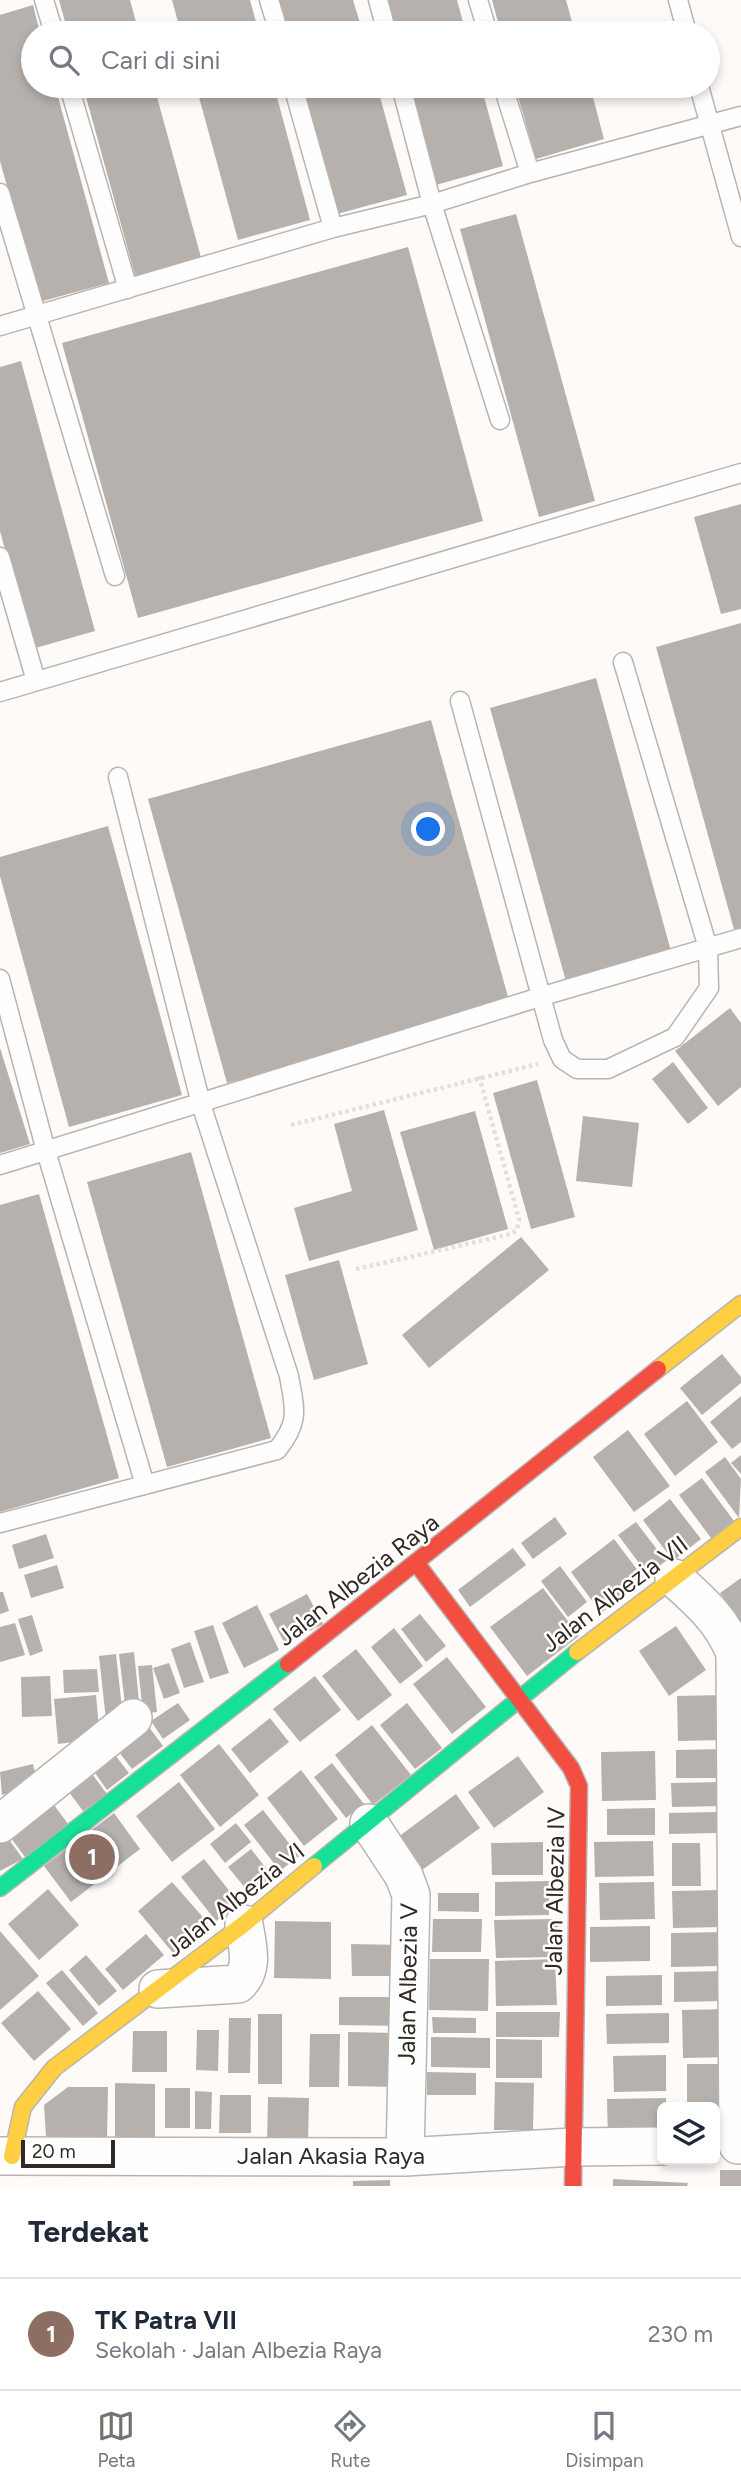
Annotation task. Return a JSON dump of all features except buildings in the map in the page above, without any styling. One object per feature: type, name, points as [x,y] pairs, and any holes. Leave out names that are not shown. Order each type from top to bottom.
[{"type":"street","name":"Jalan Albezia Raya","points":[[0,1888],[417,1564],[532,1466],[741,1304]]},
{"type":"street","name":"Jalan Albezia VII","points":[[517,1697],[741,1527]]},
{"type":"street","name":"Jalan Albezia IV","points":[[417,1564],[571,1768],[579,1786],[573,2186]]},
{"type":"street","points":[[674,1578],[714,1615],[727,1633],[735,1653],[731,2145]]},
{"type":"street","name":"Jalan Albezia VI","points":[[244,1924],[369,1823],[517,1697]]},
{"type":"street","points":[[0,1824],[133,1718]]},
{"type":"street","name":"Jalan Albezia V","points":[[369,1823],[398,1866],[411,1895],[405,2157]]},
{"type":"street","points":[[158,1989],[237,1984],[246,1976],[249,1965],[244,1924]]},
{"type":"street","name":"Jalan Albezia VI","points":[[6,2156],[19,2109],[33,2088],[54,2068],[158,1989]]},
{"type":"street","name":"Jalan Akasia Raya","points":[[6,2156],[405,2157],[573,2147],[657,2146]]},
{"type":"lane","points":[[44,0],[50,21]]},
{"type":"lane","points":[[270,0],[276,21]]},
{"type":"lane","points":[[378,0],[384,21]]},
{"type":"lane","points":[[478,0],[484,21]]},
{"type":"lane","points":[[678,0],[684,21]]},
{"type":"lane","points":[[72,98],[128,289]]},
{"type":"lane","points":[[296,98],[333,228]]},
{"type":"lane","points":[[404,98],[432,204],[500,420]]},
{"type":"lane","points":[[507,98],[530,173]]},
{"type":"lane","points":[[702,98],[741,237]]},
{"type":"lane","points":[[0,326],[333,228],[432,204],[530,173],[741,116]]},
{"type":"lane","points":[[0,193],[114,576]]},
{"type":"lane","points":[[0,692],[741,473]]},
{"type":"lane","points":[[0,557],[36,681]]},
{"type":"lane","points":[[460,701],[553,1040],[562,1059],[578,1069],[608,1069],[675,1037],[709,988],[708,948],[624,662]]},
{"type":"lane","points":[[0,1523],[277,1450],[291,1433],[296,1414],[289,1376],[201,1104],[118,777]]},
{"type":"lane","points":[[0,1165],[543,996],[741,938]]},
{"type":"lane","points":[[0,979],[46,1151],[145,1485]]},
{"type":"path","points":[[291,1125],[479,1076],[562,1059]]},
{"type":"path","points":[[356,1269],[511,1234],[517,1230],[519,1219],[479,1076]]},
{"type":"traffic: fast","points":[[314,1866],[577,1652]]},
{"type":"traffic: fast","points":[[0,1888],[288,1664]]},
{"type":"traffic: slow","points":[[658,1369],[741,1304]]},
{"type":"traffic: slow","points":[[577,1652],[741,1527]]},
{"type":"traffic: slow","points":[[12,2156],[23,2107],[54,2068],[244,1924],[314,1866]]},
{"type":"traffic: jam","points":[[288,1664],[658,1369]]},
{"type":"traffic: jam","points":[[417,1564],[571,1768],[579,1786],[573,2186]]},
{"type":"place","name":"TK Patra VII","points":[[92,1857]]}]
